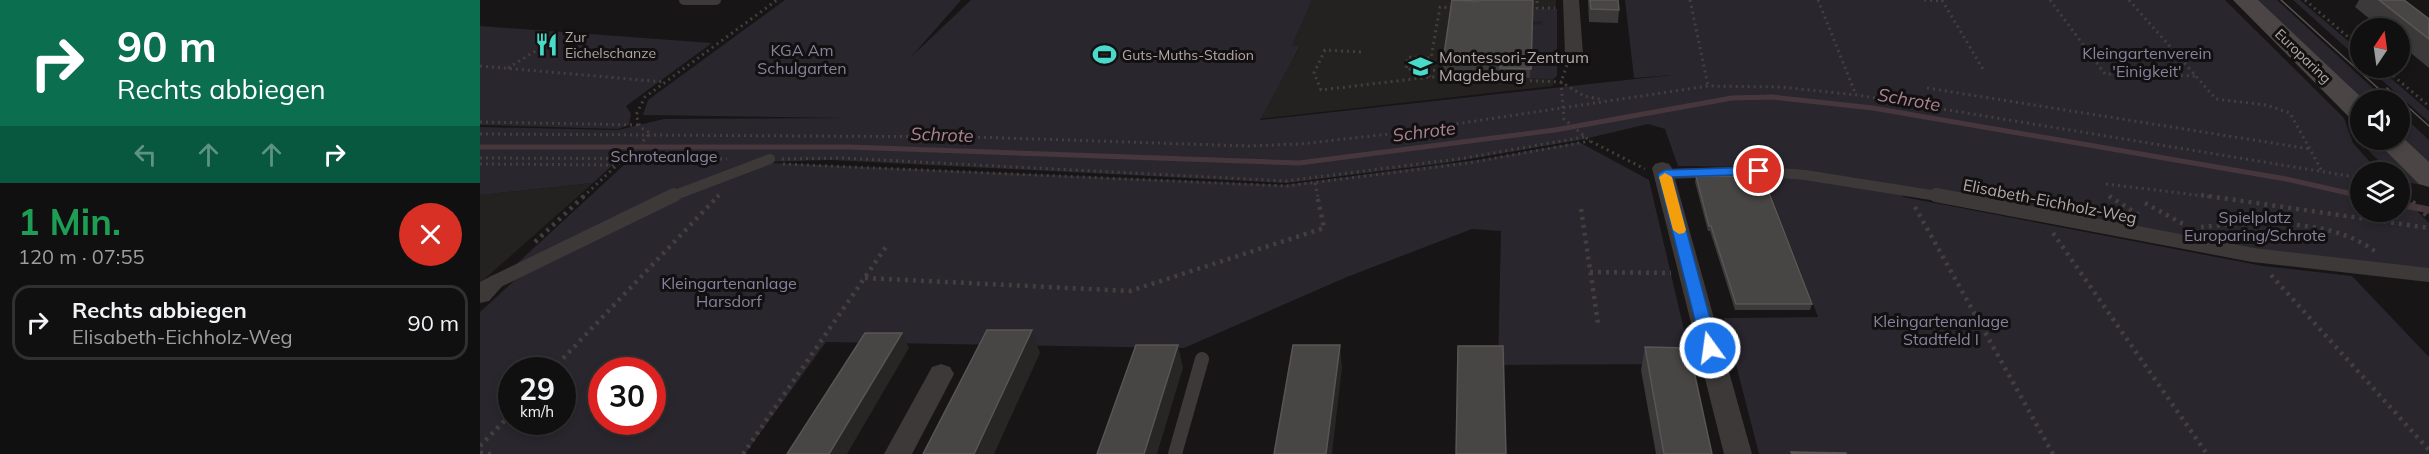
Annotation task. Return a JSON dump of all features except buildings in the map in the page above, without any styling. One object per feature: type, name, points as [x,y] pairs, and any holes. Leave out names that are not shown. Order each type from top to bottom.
[{"type":"main road","name":"Europaring","points":[[2245,0],[2350,101]]},
{"type":"main road","points":[[2395,150],[2418,187]]},
{"type":"street","points":[[1571,0],[1574,54]]},
{"type":"street","points":[[1663,171],[1738,454]]},
{"type":"street","points":[[898,454],[941,374]]},
{"type":"lane","points":[[684,0],[713,2],[716,0]]},
{"type":"lane","points":[[486,289],[656,202],[772,161]]},
{"type":"lane","name":"Elisabeth-Eichholz-Weg","points":[[1663,171],[1783,172],[1908,190],[2253,255],[2429,275]]},
{"type":"lane","points":[[1175,454],[1203,359]]},
{"type":"path","points":[[638,125],[636,112],[641,101],[777,0]]},
{"type":"path","points":[[1690,0],[1708,86]]},
{"type":"path","points":[[1818,0],[1857,95]]},
{"type":"path","points":[[1924,0],[1942,1],[1983,71]]},
{"type":"path","points":[[2050,0],[2105,74],[2196,76]]},
{"type":"path","points":[[2129,0],[2216,99],[2266,105],[2290,113],[2322,171]]},
{"type":"path","points":[[2305,0],[2350,39]]},
{"type":"path","points":[[1537,1],[1537,6]]},
{"type":"path","points":[[1458,71],[1406,69],[1408,57],[1431,58],[1440,7],[1464,8]]},
{"type":"path","points":[[508,68],[542,47]]},
{"type":"path","points":[[1361,52],[1326,51],[1314,72],[1321,90],[1430,78],[1561,82],[1588,97],[1611,101]]},
{"type":"path","points":[[1574,54],[1565,68],[1561,82],[1564,119],[1575,131],[1590,141],[1649,171],[1663,171]]},
{"type":"path","points":[[1487,80],[1488,62]]},
{"type":"path","points":[[480,66],[664,82]]},
{"type":"path","points":[[1427,70],[1430,78]]},
{"type":"path","points":[[2396,78],[2429,106]]},
{"type":"path","points":[[480,134],[650,133],[974,137],[1248,146],[1361,138],[1708,86],[1781,87],[1857,95],[2350,176]]},
{"type":"path","points":[[1927,88],[2310,149]]},
{"type":"path","points":[[480,122],[638,125],[650,133]]},
{"type":"path","points":[[643,141],[650,133]]},
{"type":"path","points":[[772,161],[842,158],[1286,181],[1466,158],[1584,137]]},
{"type":"path","points":[[480,158],[772,161],[1287,186],[1468,164],[1590,141]]},
{"type":"path","points":[[534,244],[631,152]]},
{"type":"path","points":[[480,164],[617,165]]},
{"type":"path","points":[[866,278],[1130,291],[1324,228],[1315,183]]},
{"type":"path","points":[[2106,184],[2123,184],[2429,228]]},
{"type":"path","points":[[2418,187],[2427,217]]},
{"type":"path","points":[[1908,190],[2053,454]]},
{"type":"path","points":[[564,357],[720,195]]},
{"type":"path","points":[[2145,203],[2190,229],[2235,224],[2346,234],[2369,245],[2391,271]]},
{"type":"path","points":[[1581,209],[1598,323]]},
{"type":"path","points":[[2040,216],[2206,454]]},
{"type":"path","points":[[2190,229],[2194,245]]},
{"type":"path","points":[[743,454],[888,244]]},
{"type":"path","points":[[2253,255],[2429,450]]},
{"type":"path","points":[[1590,272],[1673,273]]},
{"type":"path","points":[[480,446],[498,427]]},
{"type":"path","points":[[480,453],[491,454]]},
{"type":"shaded area","name":"Montessori-Zentrum Magdeburg","points":[[1312,0],[1556,0],[1553,86],[1259,119],[1300,47],[1292,46]]},
{"type":"shaded area","points":[[593,183],[480,283],[480,195]]},
{"type":"green space","points":[[785,0],[961,0],[912,56],[971,0],[1312,0],[1292,46],[1300,46],[1260,120],[1672,75],[1634,78],[1625,0],[2225,0],[2344,118],[2350,135],[2350,150],[2359,150],[2370,162],[2350,162],[2350,222],[2410,222],[2410,204],[2429,223],[2429,269],[2297,257],[2030,207],[1849,177],[1758,167],[1678,166],[1665,129],[1648,124],[1580,140],[1446,163],[1287,183],[830,160],[763,162],[511,269],[625,164],[615,163],[593,183],[480,195],[480,127],[618,130],[664,119],[845,118],[643,115],[648,100]]},
{"type":"green space","points":[[2253,0],[2277,0],[2350,67],[2350,78],[2362,78],[2375,90],[2350,90]]},
{"type":"green space","points":[[2293,0],[2300,0],[2350,43],[2350,51]]},
{"type":"green space","points":[[1532,9],[1557,9],[1557,76],[1553,79],[1530,78],[1531,63],[1542,63],[1542,59],[1531,58],[1532,25],[1542,24],[1542,21],[1532,21]]},
{"type":"green space","points":[[480,26],[712,43],[626,106],[631,114],[629,125],[618,129],[480,125]]},
{"type":"green space","points":[[2379,78],[2391,78],[2405,90],[2393,90]]},
{"type":"green space","points":[[2410,95],[2429,111],[2429,122],[2410,105]]},
{"type":"green space","points":[[2410,122],[2429,140],[2429,167],[2410,149]]},
{"type":"green space","name":"Kleingartenanlage Harsdorf","points":[[1579,142],[1649,180],[1692,364],[1498,365],[1501,231],[1472,229],[1347,277],[1184,348],[826,342],[745,454],[480,454],[480,312],[516,279],[650,209],[773,163],[1284,185],[1484,159]]},
{"type":"green space","points":[[2368,150],[2389,150],[2402,162],[2380,162]]},
{"type":"green space","points":[[2410,170],[2427,186],[2410,183]]},
{"type":"green space","name":"Kleingartenanlage Stadtfeld I","points":[[1763,174],[1901,193],[1903,197],[2263,266],[2352,276],[2429,357],[2429,454],[1759,454],[1724,318],[1818,317]]},
{"type":"waterway","name":"Schrote","points":[[480,147],[849,147],[1299,163],[1555,130],[1732,98],[1772,97],[1873,108],[2286,179],[2350,194]]},
{"type":"waterway","name":"Schrote","points":[[2410,206],[2429,210]]},
{"type":"tram line","points":[[2281,0],[2380,90]]},
{"type":"tram line","points":[[2387,88],[2429,126]]},
{"type":"slow traffic","points":[[1665,177],[1679,230]]},
{"type":"place","name":"Zur Eichelschanze","points":[[547,45]]},
{"type":"place","name":"Guts-Muths-Stadion","points":[[1104,55]]},
{"type":"place","name":"Montessori-Zentrum Magdeburg","points":[[1421,66]]},
{"type":"route","points":[[1710,348],[1665,174],[1759,171]]},
{"type":"park label","name":"KGA Am Schulgarten","points":[[802,59]]},
{"type":"park label","name":"Kleingartenverein 'Einigkeit'","points":[[2147,62]]},
{"type":"park label","name":"Schroteanlage","points":[[664,156]]},
{"type":"park label","name":"Spielplatz Europaring/Schrote","points":[[2255,226]]}]
